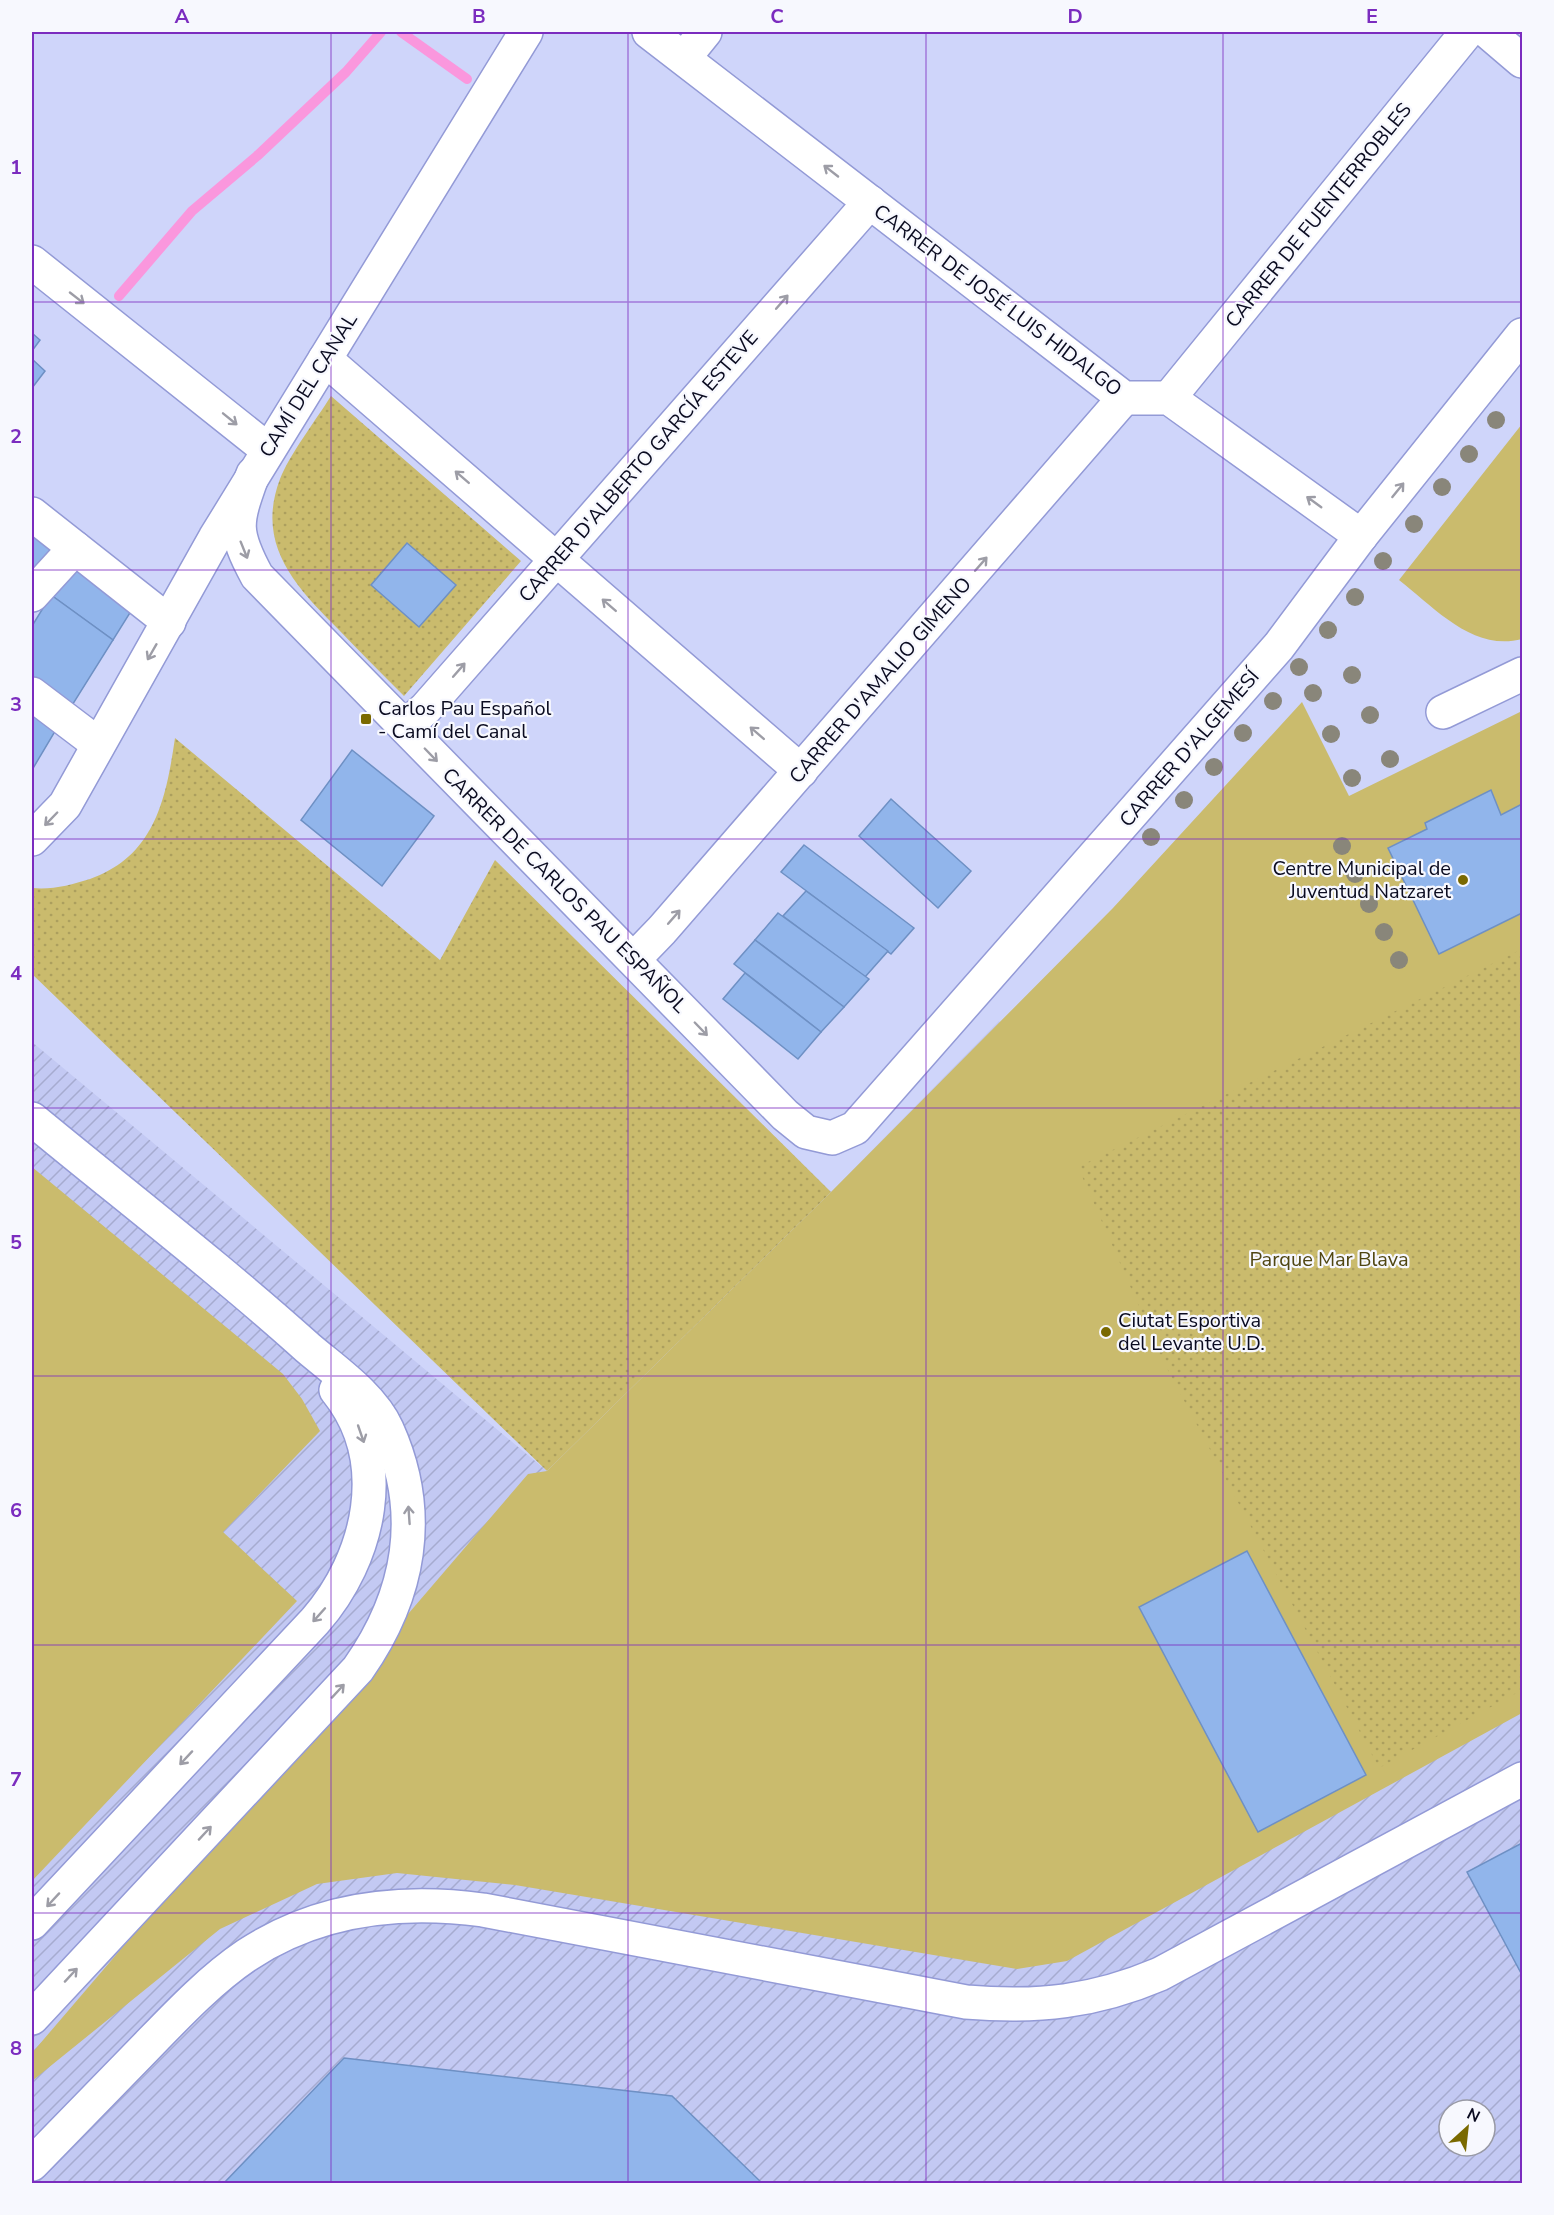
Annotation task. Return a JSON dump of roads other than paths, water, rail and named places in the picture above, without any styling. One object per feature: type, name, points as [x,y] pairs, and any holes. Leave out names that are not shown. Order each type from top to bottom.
[{"type":"street","name":"CAMÍ DEL CANAL","points":[[32,839],[64,805],[261,462],[526,32]]},
{"type":"street","name":"CARRER DE JOSÉ LUIS HIDALGO","points":[[649,32],[1124,398],[1169,398]]},
{"type":"street","points":[[684,58],[705,32]]},
{"type":"street","name":"CARRER DE FUENTERROBLES","points":[[1169,398],[1467,32]]},
{"type":"street","points":[[1488,32],[1522,61]]},
{"type":"street","name":"CARRER D'ALBERTO GARCÍA ESTEVE","points":[[405,727],[426,708],[870,202]]},
{"type":"street","points":[[32,262],[261,462]]},
{"type":"street","name":"CARRER D'ALGEMESÍ","points":[[832,1138],[855,1128],[1263,664],[1316,599],[1361,536],[1522,334]]},
{"type":"street","points":[[325,359],[801,771]]},
{"type":"street","name":"CARRER D'AMALIO GIMENO","points":[[634,959],[801,771],[1124,398]]},
{"type":"street","points":[[1169,398],[1361,536]]},
{"type":"street","name":"CARRER DE CARLOS PAU ESPAÑOL","points":[[261,462],[240,513],[238,534],[257,576],[634,959],[784,1115],[806,1132],[832,1138]]},
{"type":"street","points":[[32,514],[169,622]]},
{"type":"street","points":[[32,595],[75,548]]},
{"type":"street","points":[[1443,712],[1522,674]]},
{"type":"street","points":[[32,694],[98,744]]},
{"type":"street","points":[[32,1119],[277,1320],[365,1398],[386,1426],[406,1490],[410,1520],[407,1552],[390,1616],[376,1643],[358,1669],[32,2018]]},
{"type":"street","points":[[32,1923],[315,1621],[330,1604],[355,1560],[363,1539],[369,1493],[366,1449],[359,1427],[347,1405],[277,1320]]},
{"type":"street","points":[[32,2164],[210,1985],[247,1955],[272,1941],[335,1917],[404,1904],[442,1905],[483,1910],[966,2002],[1029,2006],[1064,2003],[1131,1986],[1160,1974],[1522,1779]]},
{"type":"waterway","points":[[119,296],[192,211],[257,156],[346,72],[381,32]]},
{"type":"waterway","points":[[401,32],[467,79]]},
{"type":"place","name":"Carlos Pau Español - Camí del Canal","points":[[366,719]]},
{"type":"place","name":"Centre Municipal de Juventud Natzaret","points":[[1463,880]]},
{"type":"place","name":"Ciutat Esportiva del Levante U.D.","points":[[1106,1332]]},
{"type":"park label","name":"Parque Mar Blava","points":[[1329,1259]]}]
